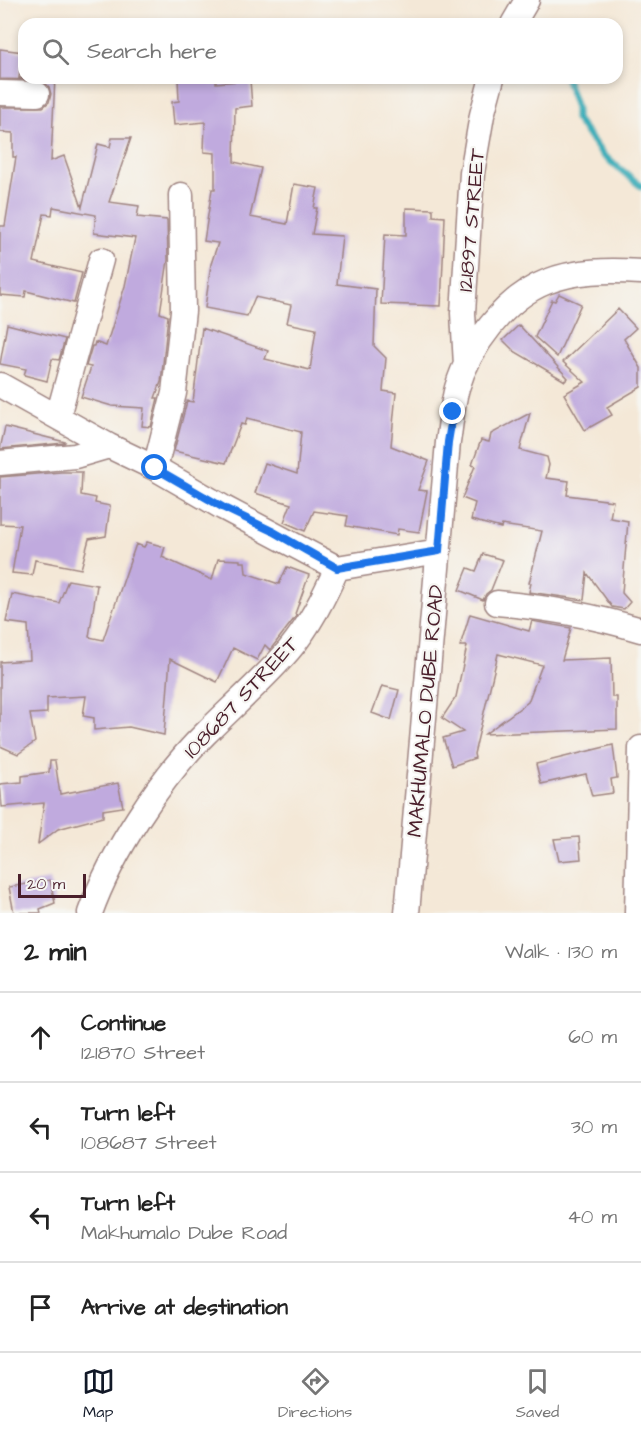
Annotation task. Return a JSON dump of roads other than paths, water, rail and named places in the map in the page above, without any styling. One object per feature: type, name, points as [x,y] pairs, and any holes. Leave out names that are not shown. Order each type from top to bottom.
[{"type":"street","points":[[516,18],[527,0]]},
{"type":"street","name":"121897 STREET","points":[[466,364],[463,313],[472,173],[482,115],[490,84]]},
{"type":"street","points":[[0,93],[38,94]]},
{"type":"street","points":[[155,468],[174,393],[183,311],[181,195]]},
{"type":"street","points":[[58,416],[101,260]]},
{"type":"street","name":"MAKHUMALO DUBE ROAD","points":[[407,913],[448,442],[457,388],[466,364],[487,328],[505,309],[544,282],[587,272],[641,272]]},
{"type":"street","points":[[0,385],[337,568],[439,551]]},
{"type":"street","points":[[0,463],[75,456],[109,446]]},
{"type":"street","name":"108687 STREET","points":[[90,913],[99,887],[151,800],[204,735],[289,650],[312,619],[337,568]]},
{"type":"street","points":[[497,603],[550,608],[641,630]]},
{"type":"street","points":[[638,913],[641,748]]},
{"type":"waterway","points":[[568,84],[576,108],[576,119],[603,155],[641,186]]}]
